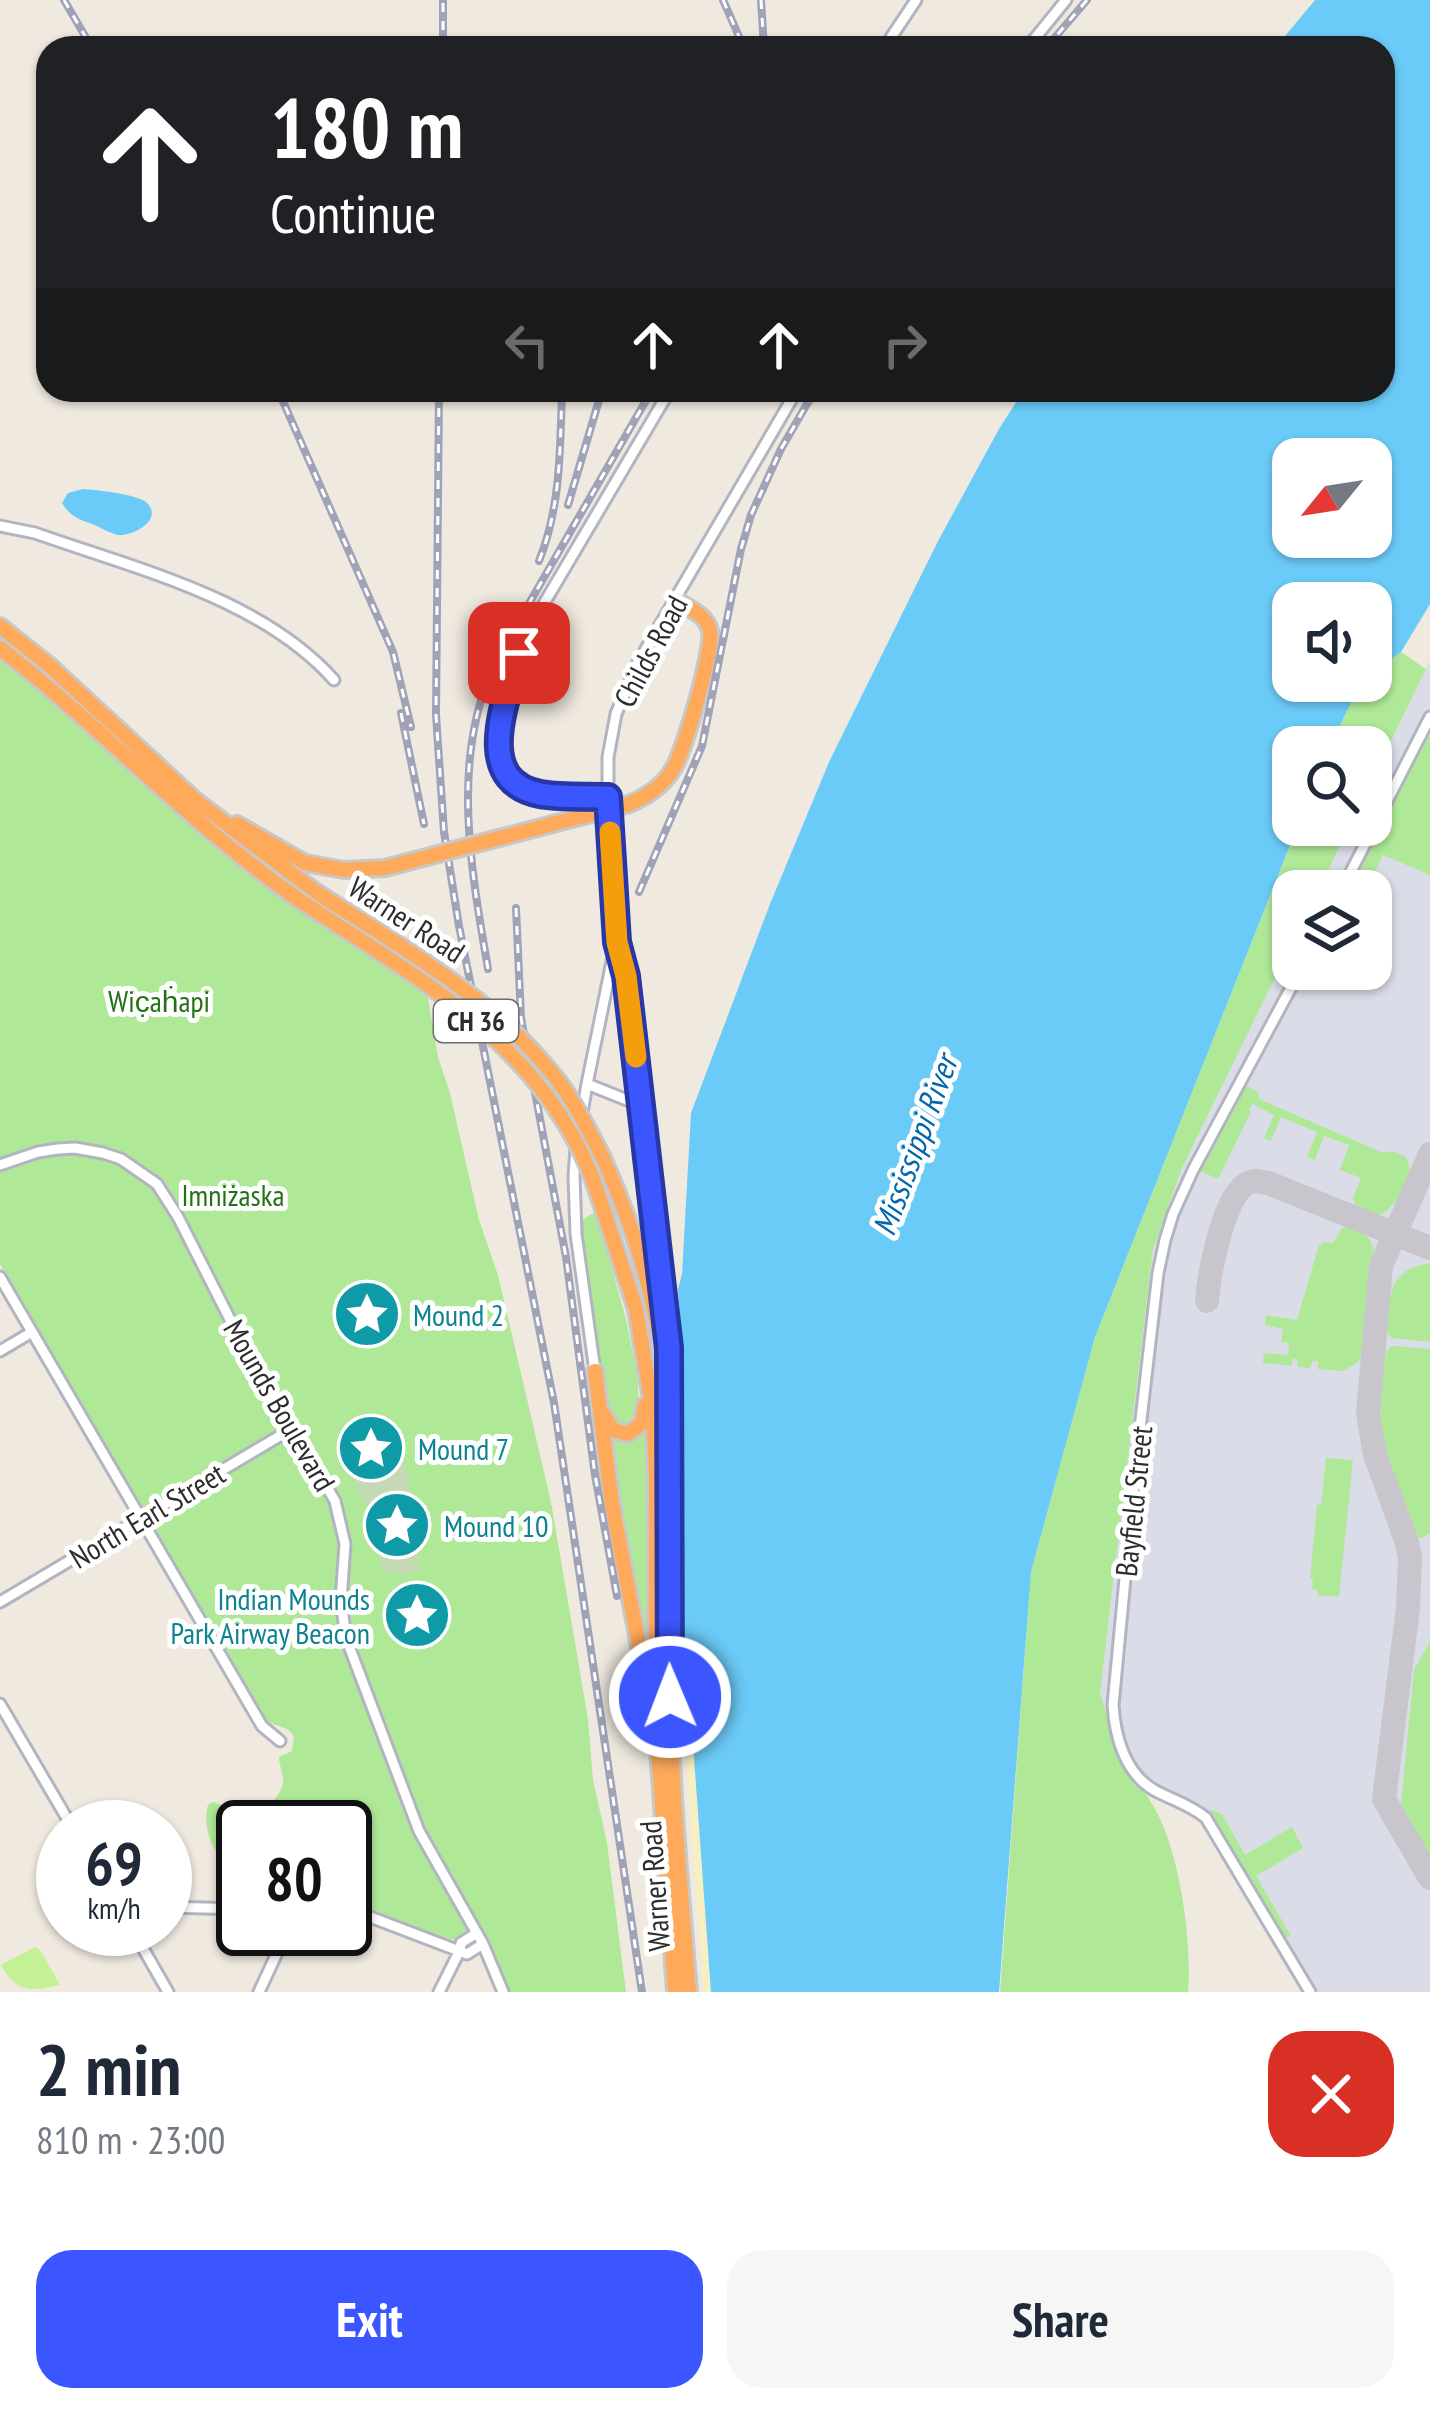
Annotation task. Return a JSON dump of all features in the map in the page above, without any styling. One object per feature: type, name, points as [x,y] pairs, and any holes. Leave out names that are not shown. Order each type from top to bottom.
[{"type":"highway","points":[[195,800],[305,863],[344,870],[385,868],[629,804],[653,791],[672,770],[710,647],[708,623],[676,600]]},
{"type":"highway","name":"Warner Road","points":[[0,626],[195,800],[316,892],[452,981],[502,1020],[563,1088],[604,1158],[634,1234],[663,1360],[670,1445],[671,1738],[689,1992]]},
{"type":"highway","name":"Warner Road","points":[[0,648],[68,702],[221,842],[492,1034],[529,1073],[579,1149],[624,1268],[650,1390],[656,1454],[658,1762],[675,1992]]},
{"type":"highway","points":[[642,1106],[668,1326],[670,1445]]},
{"type":"highway","points":[[595,1371],[606,1422],[622,1433],[636,1431],[645,1415],[640,1328]]},
{"type":"highway","points":[[595,1371],[612,1504],[658,1762]]},
{"type":"street","points":[[892,36],[916,0]]},
{"type":"street","points":[[1037,36],[1066,0]]},
{"type":"street","points":[[608,797],[541,794],[523,787],[502,765],[497,751],[499,730],[519,653],[537,613],[663,402]]},
{"type":"street","name":"Childs Road","points":[[642,1106],[626,976],[617,942],[608,797],[611,734],[621,696],[636,666],[790,402]]},
{"type":"street","points":[[0,526],[35,533],[240,609],[282,632],[334,680]]},
{"type":"street","points":[[1352,870],[1430,717]]},
{"type":"street","name":"Childs Road","points":[[595,1371],[574,1211],[576,1148],[617,942]]},
{"type":"street","name":"Bayfield Street","points":[[1290,990],[1193,1170],[1165,1240],[1136,1462],[1113,1706],[1119,1741],[1136,1777],[1206,1818],[1310,1992]]},
{"type":"street","points":[[587,1084],[642,1106]]},
{"type":"street","name":"Mounds Boulevard","points":[[0,1165],[38,1152],[74,1148],[122,1160],[157,1184],[178,1216],[243,1345],[329,1489],[341,1519],[345,1549],[341,1607],[346,1638],[418,1831],[484,1945],[503,1992]]},
{"type":"street","points":[[0,1276],[262,1726],[280,1741]]},
{"type":"street","points":[[0,1352],[32,1332]]},
{"type":"street","name":"North Earl Street","points":[[0,1602],[293,1428]]},
{"type":"street","points":[[0,1703],[56,1800]]},
{"type":"street","points":[[372,1919],[467,1954],[484,1945]]},
{"type":"street","points":[[439,1992],[461,1943],[477,1934]]},
{"type":"street","points":[[147,1956],[168,1992]]},
{"type":"street","points":[[259,1992],[276,1956]]},
{"type":"shaded area","points":[[1430,661],[1430,1992],[1316,1992],[1202,1804],[1167,1804],[1142,1787],[1126,1763],[1100,1693],[1153,1249],[1182,1168],[1272,984],[1272,990],[1392,990],[1392,870],[1328,870],[1340,846],[1392,846],[1392,739]]},
{"type":"green space","points":[[1401,652],[1426,669],[1392,739],[1392,726],[1340,726],[1352,702],[1392,702],[1392,658]]},
{"type":"green space","name":"Wic̣aḣapi","points":[[0,654],[226,853],[428,998],[438,1057],[479,1220],[498,1275],[551,1502],[588,1719],[593,1780],[607,1843],[626,1992],[496,1992],[469,1934],[453,1940],[372,1914],[372,1800],[273,1800],[282,1786],[279,1757],[292,1751],[294,1737],[265,1719],[0,1264]]},
{"type":"green space","points":[[1430,737],[1430,875],[1383,855],[1376,870],[1359,870],[1371,846],[1392,846],[1392,805]]},
{"type":"green space","points":[[1290,846],[1340,846],[1328,870],[1280,870]]},
{"type":"green space","points":[[1272,891],[1272,984],[1182,1168],[1153,1249],[1100,1693],[1122,1755],[1156,1812],[1174,1858],[1186,1928],[1188,1992],[1000,1992],[1031,1572],[1095,1337]]},
{"type":"green space","points":[[1245,1085],[1258,1092],[1259,1099],[1381,1152],[1406,1157],[1411,1171],[1396,1201],[1383,1214],[1356,1206],[1353,1198],[1361,1178],[1340,1170],[1349,1145],[1324,1136],[1315,1160],[1307,1157],[1317,1132],[1281,1117],[1271,1141],[1264,1138],[1274,1115],[1252,1104],[1218,1179],[1200,1171]]},
{"type":"green space","points":[[596,1211],[637,1373],[640,1416],[627,1427],[616,1425],[609,1410],[593,1328],[581,1221]]},
{"type":"green space","points":[[1347,1227],[1367,1235],[1374,1249],[1358,1362],[1343,1371],[1318,1369],[1318,1361],[1310,1368],[1298,1367],[1297,1359],[1291,1366],[1263,1363],[1264,1353],[1288,1355],[1289,1343],[1281,1342],[1283,1329],[1265,1325],[1266,1315],[1297,1320],[1319,1245],[1333,1243]]},
{"type":"green space","points":[[1430,1263],[1430,1342],[1392,1338],[1386,1332],[1393,1287],[1406,1271]]},
{"type":"green space","points":[[1395,1346],[1430,1349],[1430,1533],[1422,1538],[1418,1538],[1395,1481],[1381,1424],[1383,1363]]},
{"type":"green space","points":[[389,1418],[410,1484],[407,1508],[420,1570],[404,1574],[389,1573],[381,1566],[376,1527],[350,1464],[356,1439]]},
{"type":"green space","points":[[607,1433],[624,1441],[644,1434],[650,1478],[650,1653],[646,1653],[622,1536]]},
{"type":"green space","points":[[1326,1458],[1353,1460],[1339,1597],[1317,1595],[1310,1578]]},
{"type":"green space","points":[[1430,1642],[1430,1855],[1401,1806],[1414,1669]]},
{"type":"green space","name":"Wic̣aḣapi","points":[[216,1803],[216,1849],[206,1820]]},
{"type":"green space","points":[[1209,1809],[1222,1814],[1245,1855],[1292,1827],[1303,1848],[1256,1876],[1291,1936],[1285,1938]]},
{"type":"green space","points":[[35,1947],[36,1956],[44,1956],[60,1985],[25,1988],[12,1981],[1,1965]]},
{"type":"sand","points":[[682,1624],[711,1992],[704,1992],[703,1981],[683,1717]]},
{"type":"water","name":"Mississippi River","points":[[1315,0],[1430,0],[1430,604],[1401,652],[1392,658],[1392,582],[1272,582],[1272,702],[1352,702],[1340,726],[1272,726],[1272,846],[1290,846],[1280,870],[1272,870],[1272,891],[1095,1337],[1031,1572],[999,1992],[711,1992],[682,1624],[683,1354],[678,1289],[691,1113],[829,762],[937,543],[1016,402],[1395,402],[1395,36],[1285,36]]},
{"type":"water","points":[[83,489],[142,500],[152,515],[138,530],[111,533],[75,516],[62,503],[68,493]]},
{"type":"taxiway","points":[[1430,1154],[1381,1266],[1368,1413],[1375,1455],[1410,1557],[1384,1799],[1430,1878]]},
{"type":"taxiway","points":[[1207,1301],[1214,1255],[1231,1203],[1253,1181],[1430,1248]]},
{"type":"railway","points":[[64,0],[85,36]]},
{"type":"railway","points":[[443,0],[443,36]]},
{"type":"railway","points":[[723,0],[739,36]]},
{"type":"railway","points":[[761,0],[763,36]]},
{"type":"railway","points":[[1056,36],[1087,0]]},
{"type":"railway","points":[[283,402],[393,652],[411,727]]},
{"type":"railway","points":[[439,402],[436,715],[444,832],[554,1403],[642,1992]]},
{"type":"railway","points":[[539,561],[555,498],[562,402]]},
{"type":"railway","points":[[568,505],[598,402]]},
{"type":"railway","points":[[488,969],[468,820],[471,745],[479,708],[506,644],[645,402]]},
{"type":"railway","points":[[639,892],[702,746],[751,515],[808,402]]},
{"type":"railway","points":[[401,713],[424,824]]},
{"type":"railway","points":[[516,908],[521,1018],[566,1257],[595,1475],[617,1596]]},
{"type":"slow traffic","points":[[610,832],[617,942],[636,1057]]},
{"type":"place","name":"Mound 2","points":[[367,1314]]},
{"type":"place","name":"Mound 7","points":[[371,1448]]},
{"type":"place","name":"Mound 10","points":[[397,1525]]},
{"type":"place","name":"Indian Mounds Park Airway Beacon","points":[[417,1615]]},
{"type":"route","points":[[519,653],[499,730],[497,751],[502,765],[511,778],[531,791],[608,797],[617,942],[626,976],[668,1326],[670,1697]]},
{"type":"park label","name":"Imniżaska","points":[[233,1194]]}]
